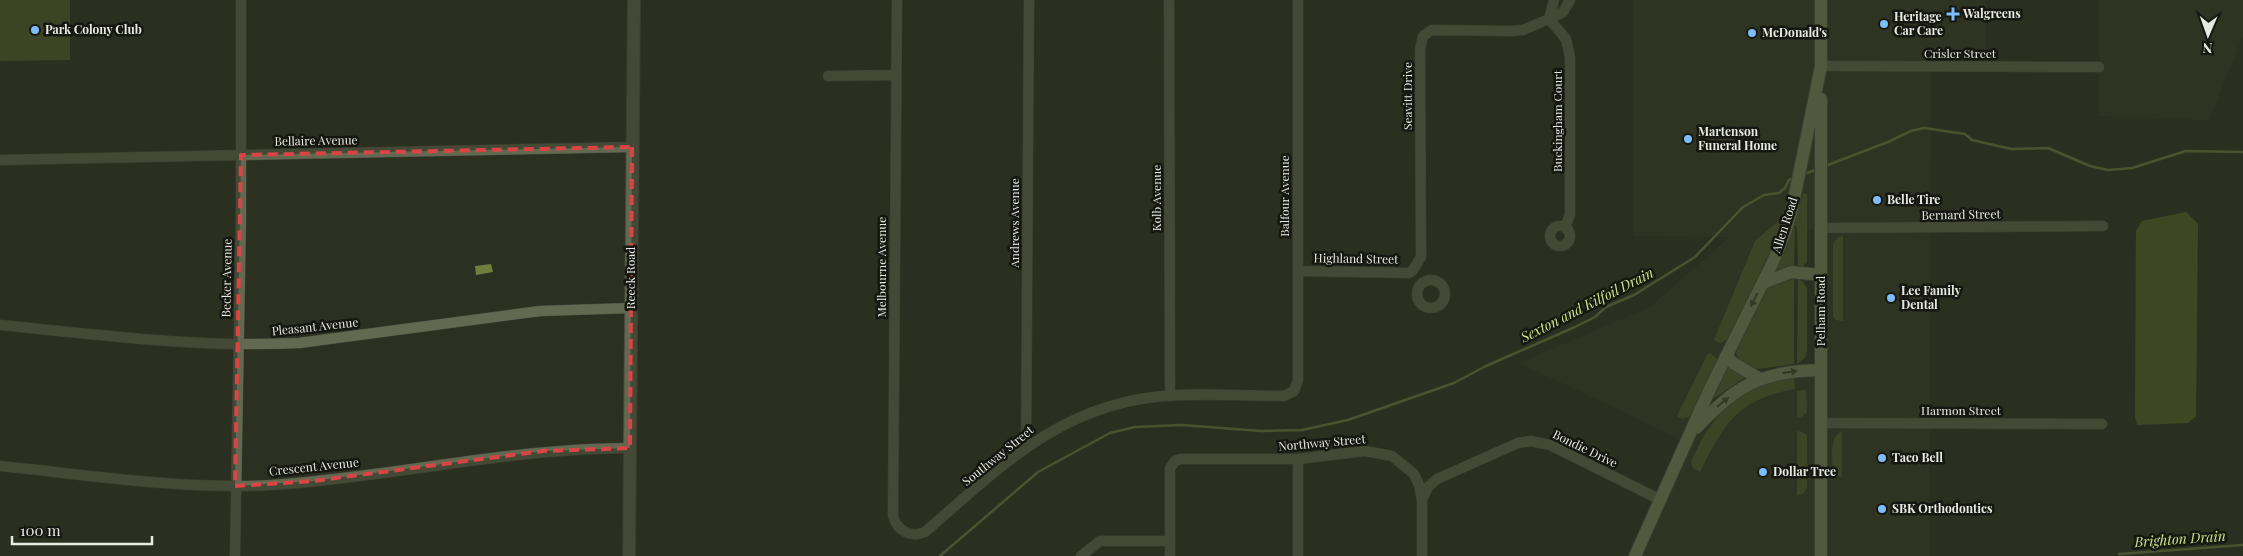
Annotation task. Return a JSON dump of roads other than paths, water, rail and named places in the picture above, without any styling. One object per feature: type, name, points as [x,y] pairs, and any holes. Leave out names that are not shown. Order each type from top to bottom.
[{"type":"main road","name":"Allen Road","points":[[1635,556],[1726,356],[1763,283],[1785,233],[1796,190],[1821,66],[1821,0]]},
{"type":"main road","name":"Pelham Road","points":[[1821,66],[1821,556]]},
{"type":"main road","points":[[1763,283],[1791,272],[1821,275]]},
{"type":"main road","points":[[1726,356],[1733,363],[1760,379]]},
{"type":"main road","name":"Allen Road","points":[[1691,433],[1720,403],[1742,387],[1760,379],[1794,370],[1821,370]]},
{"type":"street","name":"Becker Avenue","points":[[235,556],[242,0]]},
{"type":"street","name":"Reeck Road","points":[[629,556],[634,0]]},
{"type":"street","name":"Melbourne Avenue","points":[[897,0],[893,516],[896,524],[903,531]]},
{"type":"street","name":"Andrews Avenue","points":[[1026,447],[1029,0]]},
{"type":"street","name":"Kolb Avenue","points":[[1169,0],[1170,396]]},
{"type":"street","name":"Balfour Avenue","points":[[1294,391],[1298,380],[1298,0]]},
{"type":"street","points":[[1549,19],[1554,0]]},
{"type":"street","points":[[1549,19],[1562,12],[1570,0]]},
{"type":"street","name":"Buckingham Court","points":[[1549,19],[1566,39],[1570,57],[1570,214],[1565,228]]},
{"type":"street","name":"Seavitt Drive","points":[[1413,270],[1420,257],[1420,49],[1423,36],[1427,32],[1436,30],[1518,30],[1549,19]]},
{"type":"street","name":"Crisler Street","points":[[1821,66],[2098,67]]},
{"type":"street","points":[[828,76],[896,76]]},
{"type":"street","name":"Bellaire Avenue","points":[[0,160],[632,147]]},
{"type":"street","name":"Bernard Street","points":[[1820,228],[2104,226]]},
{"type":"street","points":[[1413,270],[1422,282]]},
{"type":"street","name":"Highland Street","points":[[1298,271],[1409,273],[1413,270]]},
{"type":"street","name":"Pleasant Avenue","points":[[0,325],[145,340],[239,345],[299,343],[540,311],[631,308]]},
{"type":"street","name":"Southway Street","points":[[903,531],[912,534],[925,532],[1026,447],[1060,426],[1096,410],[1134,400],[1170,396],[1284,396],[1294,391]]},
{"type":"street","name":"Harmon Street","points":[[1821,423],[2102,424]]},
{"type":"street","name":"Bondie Drive","points":[[1422,500],[1428,487],[1438,479],[1518,443],[1531,441],[1550,445],[1661,500]]},
{"type":"street","name":"Crescent Avenue","points":[[0,466],[132,480],[235,486],[312,482],[543,451],[630,448]]},
{"type":"street","name":"Northway Street","points":[[1170,541],[1170,468],[1181,459],[1298,460],[1365,451],[1385,454],[1398,460],[1414,474],[1422,500],[1422,556]]},
{"type":"street","points":[[1298,460],[1298,556]]},
{"type":"street","points":[[1081,556],[1100,541],[1170,541],[1170,556]]},
{"type":"waterway","name":"Sexton and Kilfoil Drain","points":[[1825,166],[1888,142],[1911,131],[1924,128],[1965,134],[1972,140],[2011,149],[2048,148],[2090,166],[2108,170],[2132,168],[2186,151],[2243,152]]},
{"type":"waterway","name":"Sexton and Kilfoil Drain","points":[[1804,174],[1818,169]]},
{"type":"waterway","name":"Sexton and Kilfoil Drain","points":[[940,556],[1038,472],[1110,433],[1135,427],[1182,425],[1261,431],[1302,430],[1348,420],[1454,383],[1486,366],[1575,327],[1595,317],[1606,307],[1634,295],[1695,257],[1743,207],[1764,195],[1779,193],[1785,188],[1789,180],[1794,178]]},
{"type":"waterway","name":"Brighton Drain","points":[[2119,554],[2243,545]]},
{"type":"place","name":"Walgreens","points":[[1953,14]]},
{"type":"place","name":"Heritage Car Care","points":[[1884,24]]},
{"type":"place","name":"Park Colony Club","points":[[35,30]]},
{"type":"place","name":"McDonald's","points":[[1752,33]]},
{"type":"place","name":"Martenson Funeral Home","points":[[1688,139]]},
{"type":"place","name":"Belle Tire","points":[[1877,200]]},
{"type":"place","name":"Lee Family Dental","points":[[1891,298]]},
{"type":"place","name":"Taco Bell","points":[[1882,458]]},
{"type":"place","name":"Dollar Tree","points":[[1763,472]]},
{"type":"place","name":"SBK Orthodontics","points":[[1882,509]]}]
